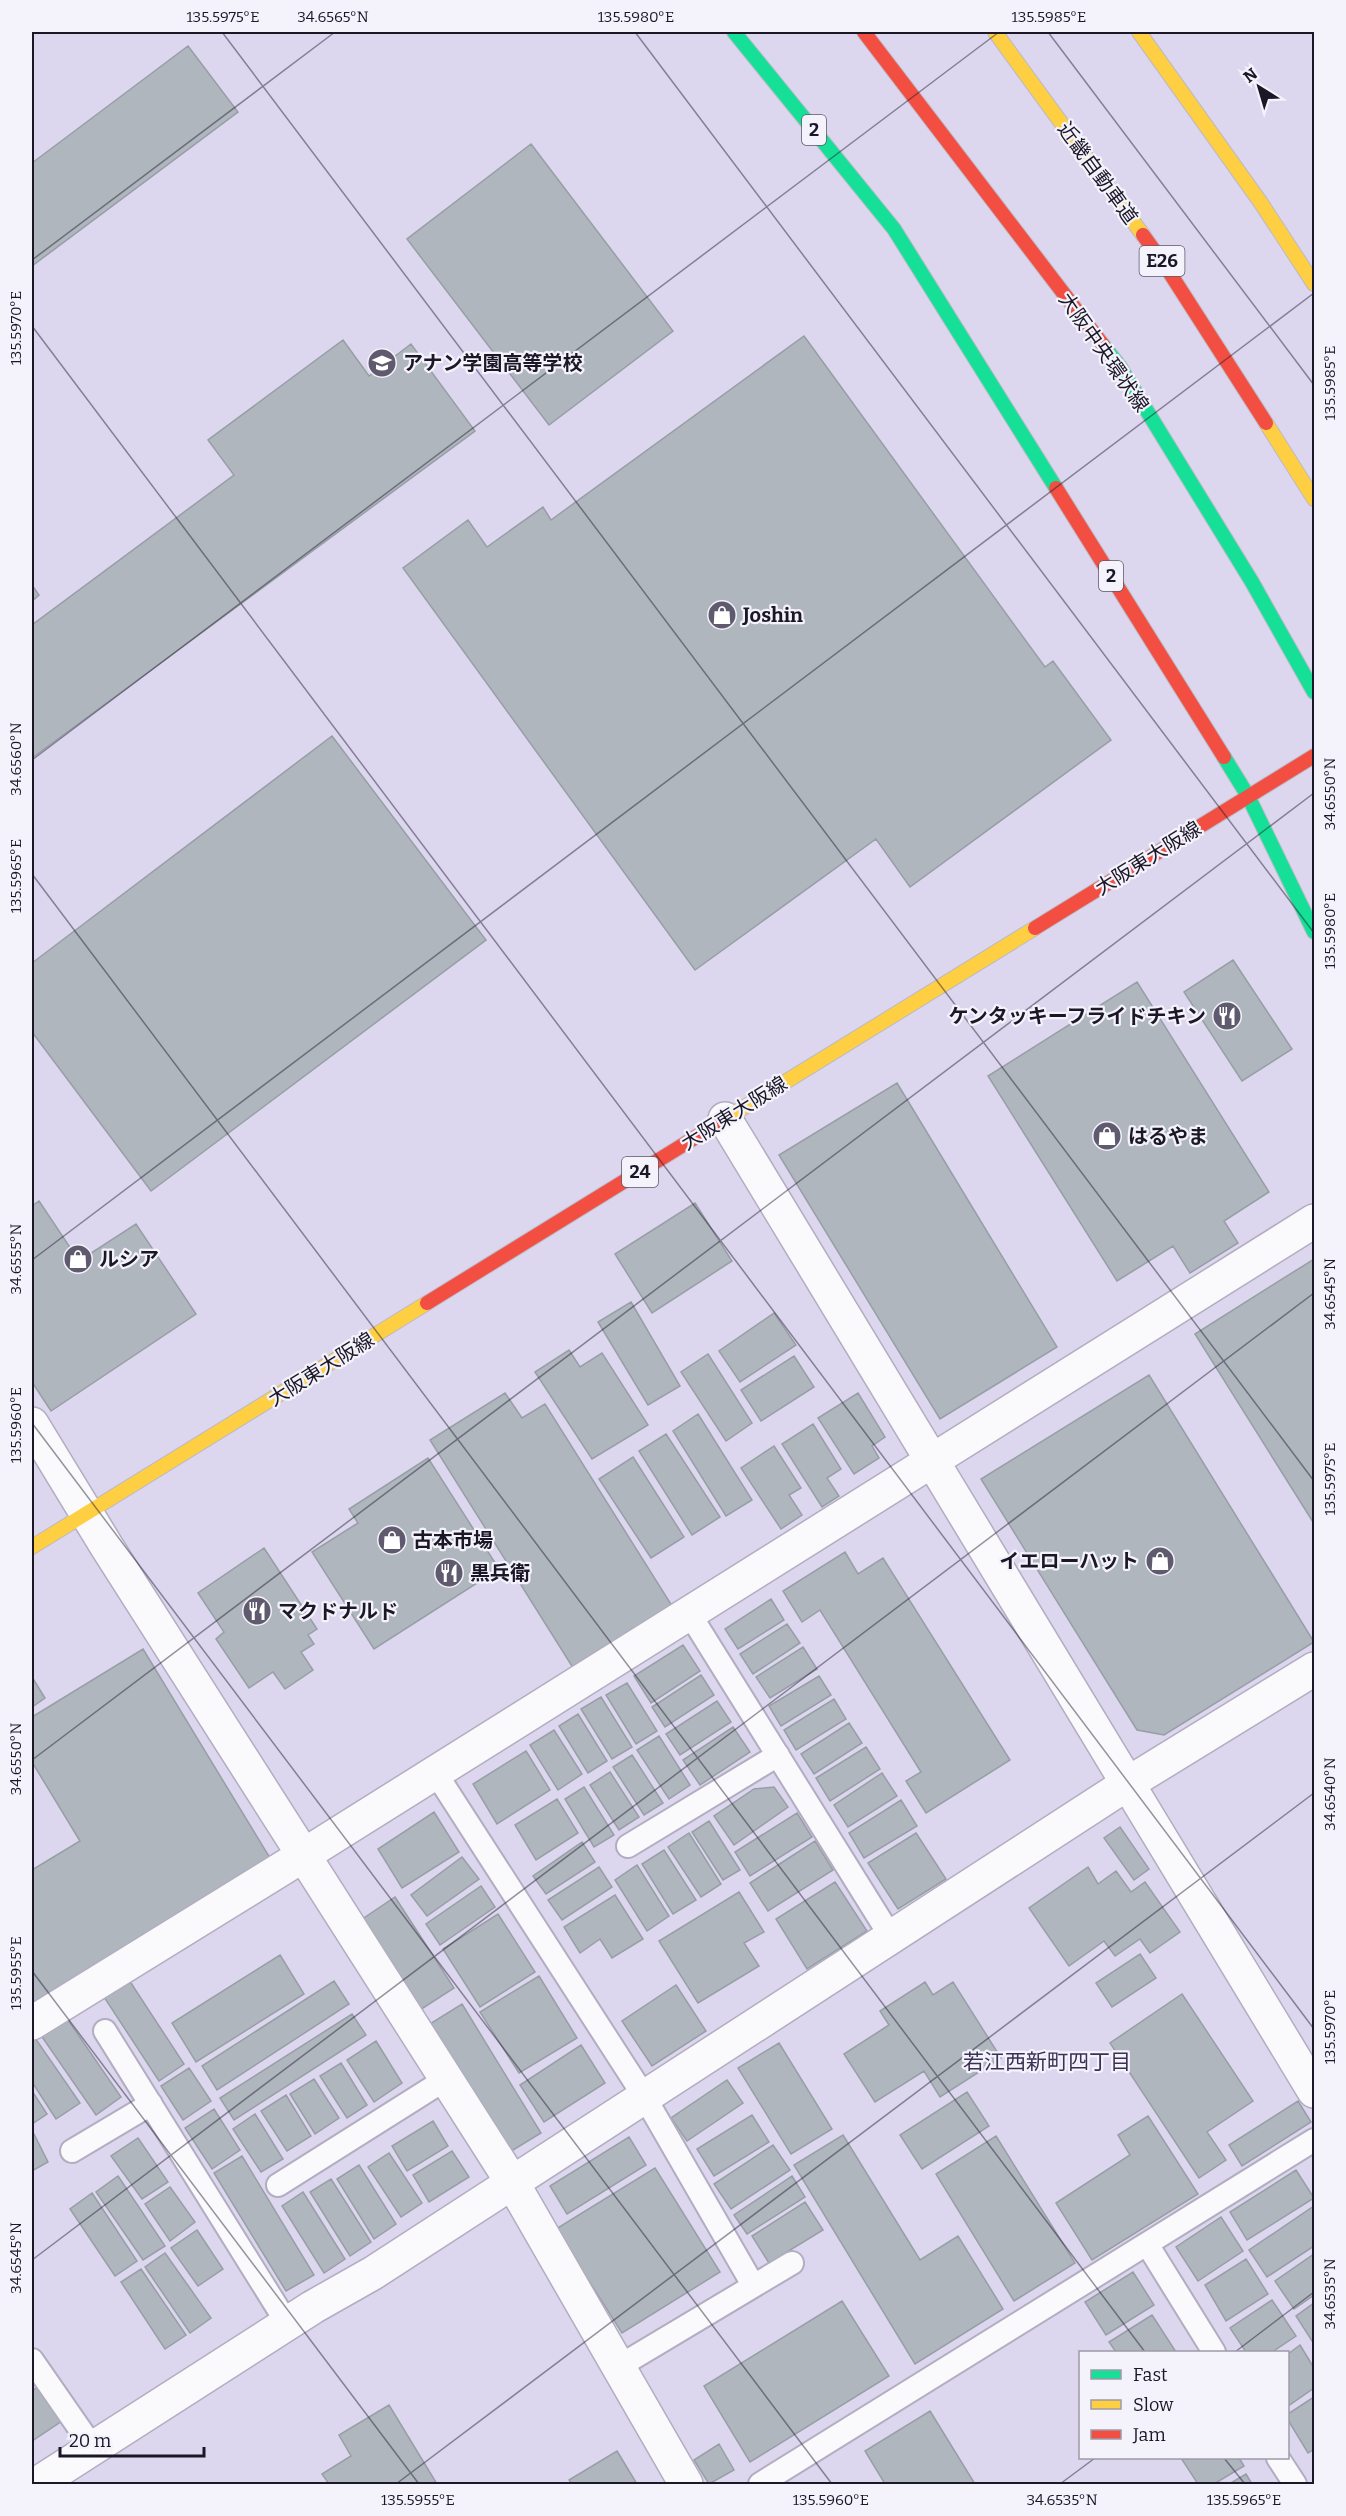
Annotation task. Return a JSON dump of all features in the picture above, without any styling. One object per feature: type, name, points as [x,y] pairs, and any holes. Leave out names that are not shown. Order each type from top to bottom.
[{"type":"main road","name":"2","points":[[734,32],[894,228],[1248,796],[1314,932]]},
{"type":"main road","name":"大阪中央環状線","points":[[864,32],[1119,367],[1252,582],[1314,692]]},
{"type":"main road","name":"近畿自動車道","points":[[996,32],[1166,267],[1314,499]]},
{"type":"main road","points":[[1139,32],[1261,203],[1314,284]]},
{"type":"main road","name":"大阪東大阪線","points":[[32,1547],[1314,756]]},
{"type":"street","points":[[725,1119],[1314,2091]]},
{"type":"street","points":[[32,2023],[304,1855],[1314,1221]]},
{"type":"street","points":[[32,1424],[86,1513],[512,2182],[686,2484]]},
{"type":"street","points":[[37,2484],[287,2323],[373,2273],[1127,1784],[1314,1669]]},
{"type":"lane","points":[[689,1613],[891,1937]]},
{"type":"lane","points":[[628,1846],[778,1755]]},
{"type":"lane","points":[[435,1772],[644,2096],[753,2285]]},
{"type":"lane","points":[[105,2031],[287,2323]]},
{"type":"lane","points":[[278,2185],[446,2079]]},
{"type":"lane","points":[[72,2151],[151,2104]]},
{"type":"lane","points":[[760,2484],[1314,2140]]},
{"type":"lane","points":[[1147,2244],[1213,2351]]},
{"type":"lane","points":[[618,2367],[792,2263]]},
{"type":"lane","points":[[32,2360],[93,2448]]},
{"type":"lane","points":[[1279,2459],[1295,2484]]},
{"type":"building","points":[[188,46],[238,112],[32,266],[32,163]]},
{"type":"building","points":[[531,144],[673,331],[549,425],[407,239]]},
{"type":"building","name":"Joshin","points":[[804,336],[1045,667],[1053,661],[1111,740],[910,887],[876,839],[695,970],[403,568],[468,520],[487,547],[543,507],[551,520]]},
{"type":"building","points":[[343,340],[369,376],[411,344],[475,431],[32,758],[32,625],[234,475],[208,440]]},
{"type":"building","points":[[32,585],[39,595],[32,601]]},
{"type":"building","points":[[332,736],[486,940],[151,1191],[32,1032],[32,963]]},
{"type":"building","points":[[1233,960],[1292,1049],[1242,1081],[1184,992]]},
{"type":"building","points":[[1137,982],[1269,1192],[1224,1221],[1238,1243],[1190,1273],[1173,1246],[1117,1281],[988,1076]]},
{"type":"building","points":[[897,1083],[1057,1347],[940,1419],[779,1155]]},
{"type":"building","points":[[39,1201],[79,1261],[136,1224],[196,1314],[51,1411],[32,1382],[32,1206]]},
{"type":"building","points":[[695,1203],[732,1261],[652,1313],[615,1254]]},
{"type":"building","points":[[1314,1259],[1314,1521],[1313,1522],[1195,1334]]},
{"type":"building","points":[[631,1302],[680,1386],[648,1405],[598,1322]]},
{"type":"building","points":[[774,1313],[796,1345],[740,1382],[719,1351]]},
{"type":"building","points":[[569,1350],[580,1367],[602,1353],[648,1425],[592,1459],[535,1372]]},
{"type":"building","points":[[708,1354],[752,1423],[726,1441],[681,1372]]},
{"type":"building","points":[[794,1356],[814,1387],[761,1421],[741,1390]]},
{"type":"building","points":[[1149,1375],[1314,1642],[1164,1735],[1137,1730],[981,1479]]},
{"type":"building","points":[[505,1393],[522,1418],[545,1404],[674,1609],[575,1671],[430,1440]]},
{"type":"building","points":[[858,1393],[885,1437],[872,1446],[879,1458],[854,1474],[818,1418]]},
{"type":"building","points":[[698,1414],[752,1500],[726,1516],[673,1431]]},
{"type":"building","points":[[813,1424],[841,1469],[827,1478],[839,1496],[822,1507],[782,1444]]},
{"type":"building","points":[[666,1434],[720,1517],[692,1535],[639,1451]]},
{"type":"building","points":[[774,1446],[801,1488],[789,1495],[802,1515],[781,1529],[741,1468]]},
{"type":"building","points":[[633,1457],[684,1537],[651,1558],[599,1479]]},
{"type":"building","points":[[428,1458],[499,1569],[374,1649],[312,1552],[358,1523],[349,1509]]},
{"type":"building","name":"マクドナルド","points":[[264,1548],[317,1629],[308,1635],[314,1644],[301,1652],[313,1670],[285,1689],[273,1672],[249,1688],[216,1639],[224,1632],[198,1593]]},
{"type":"building","points":[[845,1552],[858,1574],[883,1558],[1010,1760],[926,1813],[906,1781],[921,1772],[820,1610],[802,1622],[783,1591]]},
{"type":"building","points":[[771,1599],[784,1620],[738,1649],[725,1629]]},
{"type":"building","points":[[787,1624],[800,1643],[753,1674],[740,1654]]},
{"type":"building","points":[[683,1645],[700,1671],[651,1703],[634,1676]]},
{"type":"building","points":[[803,1647],[817,1669],[770,1698],[756,1677]]},
{"type":"building","points":[[143,1649],[270,1858],[33,2003],[32,1870],[80,1841],[32,1762],[32,1717]]},
{"type":"building","points":[[701,1675],[714,1695],[665,1727],[652,1707]]},
{"type":"building","points":[[819,1676],[831,1695],[781,1726],[769,1706]]},
{"type":"building","points":[[32,1677],[45,1698],[32,1707]]},
{"type":"building","points":[[627,1683],[657,1731],[636,1744],[606,1695]]},
{"type":"building","points":[[601,1697],[632,1747],[612,1759],[581,1709]]},
{"type":"building","points":[[834,1699],[846,1719],[796,1750],[784,1730]]},
{"type":"building","points":[[717,1701],[731,1722],[680,1755],[666,1734]]},
{"type":"building","points":[[578,1714],[607,1761],[588,1773],[559,1726]]},
{"type":"building","points":[[849,1723],[862,1743],[814,1774],[801,1754]]},
{"type":"building","points":[[733,1727],[750,1752],[700,1785],[683,1760]]},
{"type":"building","points":[[554,1730],[582,1774],[558,1790],[530,1745]]},
{"type":"building","points":[[659,1736],[690,1785],[669,1799],[637,1750]]},
{"type":"building","points":[[866,1747],[880,1769],[830,1801],[816,1778]]},
{"type":"building","points":[[526,1751],[550,1790],[497,1824],[473,1784]]},
{"type":"building","points":[[632,1755],[663,1803],[644,1815],[613,1767]]},
{"type":"building","points":[[610,1772],[639,1817],[619,1830],[590,1785]]},
{"type":"building","points":[[882,1773],[897,1796],[848,1827],[834,1805]]},
{"type":"building","points":[[584,1787],[614,1835],[594,1847],[565,1799]]},
{"type":"building","points":[[774,1787],[788,1807],[734,1845],[714,1816],[754,1789]]},
{"type":"building","points":[[557,1799],[578,1833],[536,1860],[515,1825]]},
{"type":"building","points":[[901,1800],[917,1826],[864,1858],[849,1833]]},
{"type":"building","points":[[434,1812],[459,1852],[402,1888],[378,1849]]},
{"type":"building","points":[[797,1813],[812,1837],[750,1876],[735,1852]]},
{"type":"building","points":[[709,1821],[740,1870],[723,1880],[692,1832]]},
{"type":"building","points":[[1120,1827],[1149,1869],[1134,1880],[1104,1838]]},
{"type":"building","points":[[689,1833],[721,1884],[701,1897],[668,1847]]},
{"type":"building","points":[[916,1833],[946,1879],[898,1909],[868,1863]]},
{"type":"building","points":[[815,1841],[833,1870],[768,1911],[750,1883]]},
{"type":"building","points":[[582,1842],[595,1862],[546,1894],[533,1876]]},
{"type":"building","points":[[664,1850],[696,1900],[673,1914],[642,1864]]},
{"type":"building","points":[[462,1857],[479,1879],[427,1916],[411,1895]]},
{"type":"building","points":[[637,1865],[669,1916],[647,1931],[615,1880]]},
{"type":"building","points":[[599,1867],[612,1887],[562,1920],[548,1900]]},
{"type":"building","points":[[1088,1867],[1098,1884],[1116,1871],[1131,1892],[1145,1882],[1180,1932],[1150,1953],[1140,1939],[1115,1956],[1104,1941],[1069,1966],[1029,1908]]},
{"type":"building","points":[[835,1882],[867,1931],[807,1969],[776,1919]]},
{"type":"building","points":[[481,1886],[495,1907],[440,1945],[426,1924]]},
{"type":"building","points":[[739,1892],[764,1932],[744,1943],[759,1966],[698,2003],[659,1941]]},
{"type":"building","points":[[615,1895],[643,1939],[612,1958],[600,1939],[580,1953],[564,1927]]},
{"type":"building","points":[[395,1897],[454,1988],[420,2010],[361,1920]]},
{"type":"building","points":[[498,1914],[535,1972],[480,2007],[443,1949]]},
{"type":"building","points":[[1140,1954],[1156,1978],[1112,2007],[1096,1983]]},
{"type":"building","points":[[280,1955],[304,1994],[196,2062],[172,2023]]},
{"type":"building","points":[[539,1976],[577,2038],[519,2073],[480,2012]]},
{"type":"building","points":[[129,1980],[184,2064],[159,2081],[104,1997]]},
{"type":"building","points":[[334,1981],[349,2004],[217,2090],[202,2066]]},
{"type":"building","points":[[925,1982],[933,1995],[953,1982],[1001,2058],[940,2097],[924,2071],[875,2102],[844,2054],[889,2025],[880,2011]]},
{"type":"building","points":[[676,1985],[706,2031],[652,2066],[622,2021]]},
{"type":"building","points":[[1182,1994],[1253,2101],[1207,2132],[1226,2160],[1199,2178],[1110,2043]]},
{"type":"building","points":[[462,2004],[541,2133],[505,2155],[425,2027]]},
{"type":"building","points":[[352,2014],[366,2035],[234,2120],[220,2098]]},
{"type":"building","points":[[66,2017],[121,2097],[96,2115],[40,2034]]},
{"type":"building","points":[[35,2038],[80,2103],[56,2119],[32,2082],[32,2041]]},
{"type":"building","points":[[376,2041],[402,2083],[374,2102],[347,2060]]},
{"type":"building","points":[[779,2043],[832,2129],[791,2154],[738,2068]]},
{"type":"building","points":[[581,2045],[605,2083],[544,2122],[520,2085]]},
{"type":"building","points":[[341,2063],[367,2105],[347,2118],[320,2076]]},
{"type":"building","points":[[189,2068],[211,2101],[183,2120],[161,2086]]},
{"type":"building","points":[[314,2079],[339,2118],[315,2134],[290,2094]]},
{"type":"building","points":[[727,2080],[743,2103],[687,2141],[671,2118]]},
{"type":"building","points":[[32,2091],[47,2114],[32,2124]]},
{"type":"building","points":[[967,2092],[989,2126],[922,2169],[900,2135]]},
{"type":"building","points":[[286,2095],[311,2136],[287,2151],[261,2111]]},
{"type":"building","points":[[1298,2101],[1311,2122],[1242,2166],[1229,2145]]},
{"type":"building","points":[[214,2109],[240,2150],[212,2169],[185,2128]]},
{"type":"building","points":[[255,2114],[283,2159],[261,2172],[233,2129]]},
{"type":"building","points":[[752,2115],[769,2142],[714,2176],[697,2149]]},
{"type":"building","points":[[1148,2116],[1198,2194],[1092,2260],[1056,2203],[1130,2155],[1118,2135]]},
{"type":"building","points":[[433,2121],[448,2146],[407,2171],[392,2146]]},
{"type":"building","points":[[34,2134],[48,2162],[32,2171],[32,2135]]},
{"type":"building","points":[[843,2135],[920,2260],[958,2236],[1003,2309],[915,2364],[794,2165]]},
{"type":"building","points":[[996,2136],[1075,2263],[1014,2301],[936,2174]]},
{"type":"building","points":[[629,2137],[646,2165],[567,2214],[550,2186]]},
{"type":"building","points":[[138,2138],[168,2182],[142,2199],[111,2156]]},
{"type":"building","points":[[773,2145],[790,2170],[731,2209],[714,2184]]},
{"type":"building","points":[[452,2151],[469,2177],[429,2202],[413,2175]]},
{"type":"building","points":[[389,2153],[422,2203],[401,2217],[368,2167]]},
{"type":"building","points":[[242,2156],[314,2275],[286,2291],[214,2173]]},
{"type":"building","points":[[359,2165],[396,2224],[374,2239],[337,2179]]},
{"type":"building","points":[[655,2168],[720,2272],[622,2333],[556,2229]]},
{"type":"building","points":[[1296,2170],[1314,2198],[1247,2240],[1230,2212]]},
{"type":"building","points":[[118,2176],[165,2246],[143,2260],[96,2192]]},
{"type":"building","points":[[792,2176],[805,2197],[747,2234],[734,2215]]},
{"type":"building","points":[[331,2179],[371,2242],[350,2256],[310,2192]]},
{"type":"building","points":[[170,2187],[195,2222],[170,2241],[145,2204]]},
{"type":"building","points":[[303,2192],[345,2259],[324,2273],[282,2206]]},
{"type":"building","points":[[92,2193],[137,2261],[115,2276],[70,2209]]},
{"type":"building","points":[[805,2202],[823,2230],[769,2263],[752,2236]]},
{"type":"building","points":[[1314,2206],[1314,2246],[1267,2277],[1249,2250]]},
{"type":"building","points":[[1221,2217],[1243,2251],[1198,2281],[1176,2247]]},
{"type":"building","points":[[197,2230],[223,2269],[198,2286],[171,2248]]},
{"type":"building","points":[[165,2253],[211,2318],[190,2333],[145,2267]]},
{"type":"building","points":[[1314,2254],[1314,2295],[1294,2309],[1275,2281]]},
{"type":"building","points":[[1246,2259],[1268,2294],[1226,2321],[1205,2285]]},
{"type":"building","points":[[141,2269],[186,2335],[165,2349],[121,2282]]},
{"type":"building","points":[[1133,2272],[1154,2305],[1106,2335],[1085,2302]]},
{"type":"building","points":[[1272,2300],[1296,2336],[1274,2351],[1245,2351],[1230,2328]]},
{"type":"building","points":[[842,2301],[889,2376],[750,2462],[704,2386]]},
{"type":"building","points":[[1314,2303],[1314,2344],[1296,2316]]},
{"type":"building","points":[[1152,2315],[1175,2351],[1115,2351],[1109,2342]]},
{"type":"building","points":[[1300,2345],[1314,2368],[1314,2388],[1289,2405],[1289,2353]]},
{"type":"building","points":[[39,2386],[62,2421],[32,2441],[32,2391]]},
{"type":"building","points":[[1314,2397],[1314,2449],[1308,2453],[1289,2422],[1289,2413]]},
{"type":"building","points":[[389,2405],[437,2484],[329,2484],[322,2474],[351,2456],[339,2435]]},
{"type":"building","points":[[930,2411],[975,2484],[885,2484],[865,2451]]},
{"type":"building","points":[[719,2444],[734,2470],[709,2484],[694,2460]]},
{"type":"building","points":[[617,2451],[637,2484],[572,2484],[569,2480]]},
{"type":"building","points":[[1182,2459],[1240,2459],[1244,2466],[1214,2484],[1198,2484]]},
{"type":"building","points":[[1246,2474],[1252,2484],[1229,2484]]},
{"type":"traffic: fast","points":[[734,32],[894,229],[1056,488]]},
{"type":"traffic: fast","points":[[1103,345],[1120,367],[1252,582],[1314,692]]},
{"type":"traffic: fast","points":[[1224,757],[1248,796],[1314,932]]},
{"type":"traffic: slow","points":[[995,32],[1143,235]]},
{"type":"traffic: slow","points":[[1139,32],[1261,203],[1314,284]]},
{"type":"traffic: slow","points":[[1266,423],[1314,499]]},
{"type":"traffic: slow","points":[[717,1124],[1035,928]]},
{"type":"traffic: slow","points":[[32,1547],[427,1303]]},
{"type":"traffic: jam","points":[[864,32],[1103,345]]},
{"type":"traffic: jam","points":[[1143,235],[1266,423]]},
{"type":"traffic: jam","points":[[1056,488],[1224,757]]},
{"type":"traffic: jam","points":[[1035,928],[1314,756]]},
{"type":"traffic: jam","points":[[427,1303],[717,1124]]},
{"type":"place","name":"アナン学園高等学校","points":[[382,363]]},
{"type":"place","name":"Joshin","points":[[722,615]]},
{"type":"place","name":"ケンタッキーフライドチキン","points":[[1227,1016]]},
{"type":"place","name":"はるやま","points":[[1107,1136]]},
{"type":"place","name":"ルシア","points":[[78,1259]]},
{"type":"place","name":"古本市場","points":[[392,1540]]},
{"type":"place","name":"イエローハット","points":[[1160,1561]]},
{"type":"place","name":"黒兵衛","points":[[449,1573]]},
{"type":"place","name":"マクドナルド","points":[[257,1611]]},
{"type":"district","name":"若江西新町四丁目","points":[[1047,2062]]}]
